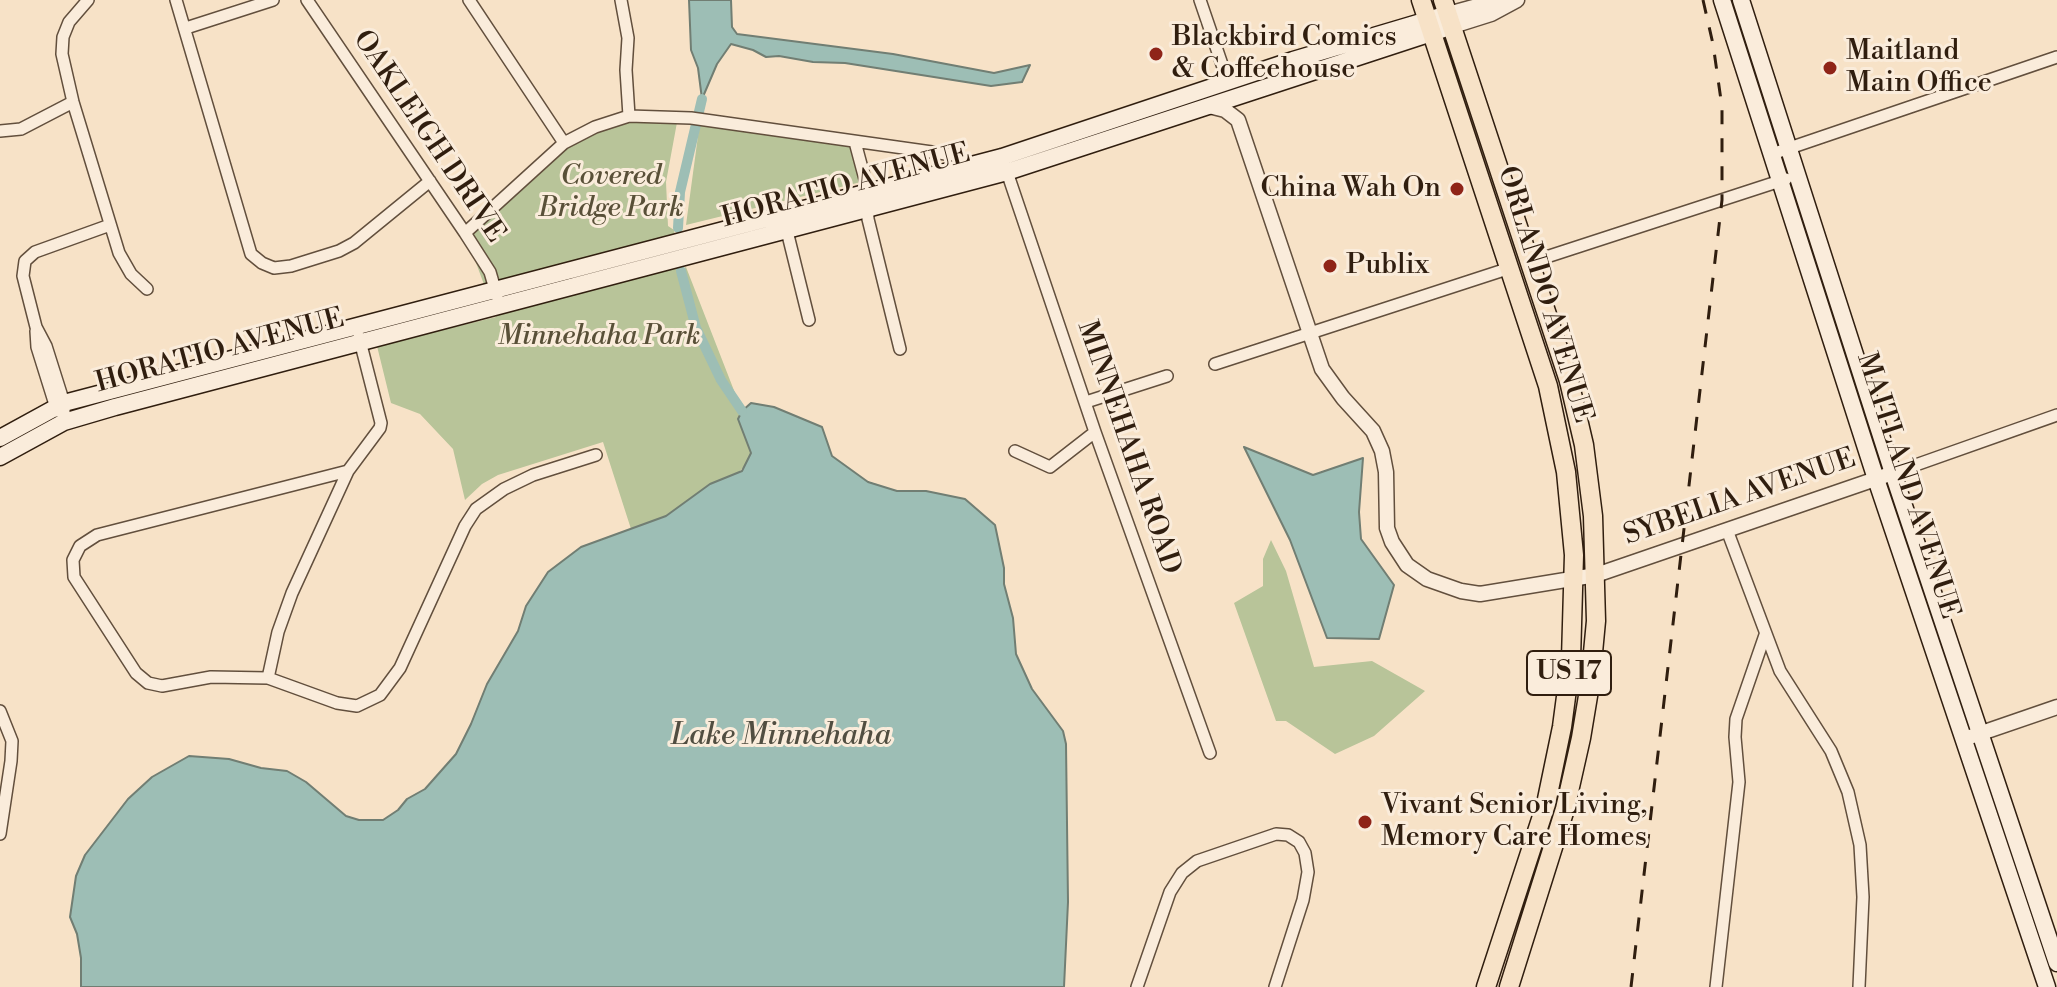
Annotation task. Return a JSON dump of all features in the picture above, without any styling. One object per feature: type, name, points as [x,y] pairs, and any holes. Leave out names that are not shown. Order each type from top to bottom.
[{"type":"main road","name":"ORLANDO AVENUE","points":[[1421,0],[1554,411],[1566,472],[1575,578],[1567,692],[1548,793],[1486,987]]},
{"type":"main road","name":"MAITLAND AVENUE","points":[[1722,0],[1772,154],[1789,178],[1893,473],[2047,987]]},
{"type":"main road","name":"MAITLAND AVENUE","points":[[1743,7],[1789,148],[1789,178],[1876,479],[2057,963]]},
{"type":"main road","name":"ORLANDO AVENUE","points":[[1448,13],[1569,381],[1588,473],[1596,575],[1593,661],[1575,769],[1509,987]]},
{"type":"main road","name":"HORATIO AVENUE","points":[[0,438],[61,411],[868,201],[1209,106],[1429,26],[1448,13]]},
{"type":"main road","name":"HORATIO AVENUE","points":[[1005,164],[1222,84],[1429,26]]},
{"type":"main road","points":[[1209,106],[1224,93],[1222,84]]},
{"type":"main road","name":"HORATIO AVENUE","points":[[0,457],[61,411]]},
{"type":"street","points":[[88,0],[69,22],[63,37],[62,54],[73,102],[119,253],[131,274],[147,289]]},
{"type":"street","points":[[176,0],[251,254],[262,263],[274,268],[291,266],[339,251],[354,243],[430,181]]},
{"type":"street","points":[[186,28],[273,0]]},
{"type":"street","name":"OAKLEIGH DRIVE","points":[[307,0],[465,233],[490,272],[497,296]]},
{"type":"street","points":[[469,0],[564,143]]},
{"type":"street","points":[[621,0],[628,38],[626,70],[629,116]]},
{"type":"street","points":[[1200,0],[1218,51],[1222,84]]},
{"type":"street","name":"HORATIO AVENUE","points":[[1448,13],[1499,0]]},
{"type":"street","name":"HORATIO AVENUE","points":[[1448,13],[1491,14],[1517,0]]},
{"type":"street","points":[[1729,21],[1743,7]]},
{"type":"street","points":[[1772,154],[2057,57]]},
{"type":"street","points":[[1209,106],[1225,110],[1238,120],[1241,104],[1249,92]]},
{"type":"street","points":[[0,131],[21,129],[73,102]]},
{"type":"street","points":[[465,233],[564,143],[595,127],[629,116],[722,121],[953,155]]},
{"type":"street","name":"SYBELIA AVENUE","points":[[1238,120],[1322,369],[1373,431],[1382,451],[1386,472],[1387,528],[1398,555],[1427,579],[1443,586],[1480,594],[1596,575],[2057,415]]},
{"type":"street","points":[[855,142],[900,349]]},
{"type":"street","name":"MINNEHAHA ROAD","points":[[1005,164],[1095,432],[1210,753]]},
{"type":"street","points":[[1531,262],[1789,178]]},
{"type":"street","points":[[785,222],[809,320]]},
{"type":"street","points":[[61,411],[46,346],[36,327],[23,276],[25,261],[35,252],[110,225]]},
{"type":"street","points":[[1215,364],[1510,268]]},
{"type":"street","points":[[268,678],[278,632],[292,593],[348,471],[381,423],[358,333]]},
{"type":"street","points":[[1086,402],[1167,376]]},
{"type":"street","points":[[1015,451],[1050,467],[1095,432]]},
{"type":"street","points":[[348,471],[97,535],[80,546],[73,560],[74,577],[136,673],[148,683],[162,686],[211,677],[268,678],[337,703],[357,706],[380,695],[400,668],[465,526],[476,509],[504,489],[533,475],[596,455]]},
{"type":"street","points":[[1727,530],[1780,671],[1831,751],[1848,792],[1860,845],[1863,897],[1859,987]]},
{"type":"street","points":[[1716,987],[1739,782],[1736,719],[1765,635]]},
{"type":"street","points":[[1972,736],[2057,707]]},
{"type":"street","points":[[0,834],[12,741],[1,720]]},
{"type":"street","points":[[1137,987],[1170,892],[1182,873],[1197,861],[1276,834],[1288,835],[1299,842],[1305,853],[1308,872],[1303,900],[1275,987]]},
{"type":"green space","name":"Minnehaha Park","points":[[678,117],[666,182],[668,226],[674,230],[681,270],[686,267],[742,411],[738,419],[751,453],[749,461],[737,474],[710,484],[666,516],[631,529],[603,442],[498,475],[482,484],[465,500],[453,449],[420,414],[391,403],[377,346],[496,317],[465,233],[554,151],[615,119]]},
{"type":"green space","points":[[700,121],[850,145],[861,182],[686,225]]},
{"type":"green space","points":[[1271,540],[1286,571],[1314,667],[1372,661],[1425,691],[1374,736],[1335,754],[1286,721],[1276,721],[1234,603],[1263,586],[1263,559]]},
{"type":"water","points":[[689,0],[731,0],[732,27],[737,34],[893,54],[994,73],[1030,65],[1022,82],[991,86],[845,63],[766,57],[731,44],[717,64],[702,99],[698,68],[691,50]]},
{"type":"water","name":"Lake Minnehaha","points":[[751,403],[774,407],[822,427],[832,456],[868,482],[897,491],[926,491],[965,499],[995,525],[1013,618],[1016,654],[1032,689],[1063,731],[1066,744],[1068,902],[1064,987],[81,987],[81,958],[70,917],[76,876],[85,855],[128,799],[152,777],[189,756],[229,759],[287,771],[306,782],[346,816],[359,820],[383,820],[407,799],[425,789],[456,754],[487,684],[518,631],[526,606],[548,572],[581,547],[666,516],[710,484],[742,471],[751,453],[738,419]]},
{"type":"water","points":[[1244,447],[1313,475],[1363,458],[1359,512],[1361,539],[1394,585],[1379,639],[1327,638],[1290,540]]},
{"type":"waterway","points":[[678,228],[680,192],[702,99]]},
{"type":"waterway","points":[[681,271],[696,328],[721,380],[742,411]]},
{"type":"railway","points":[[1631,987],[1722,200],[1722,107],[1703,0]]},
{"type":"place","name":"Blackbird Comics & Coffeehouse","points":[[1156,54]]},
{"type":"place","name":"Maitland Main Office","points":[[1830,68]]},
{"type":"place","name":"China Wah On","points":[[1457,189]]},
{"type":"place","name":"Publix","points":[[1330,266]]},
{"type":"place","name":"Vivant Senior Living, Memory Care Homes","points":[[1365,822]]},
{"type":"park label","name":"Covered Bridge Park","points":[[611,193]]}]
